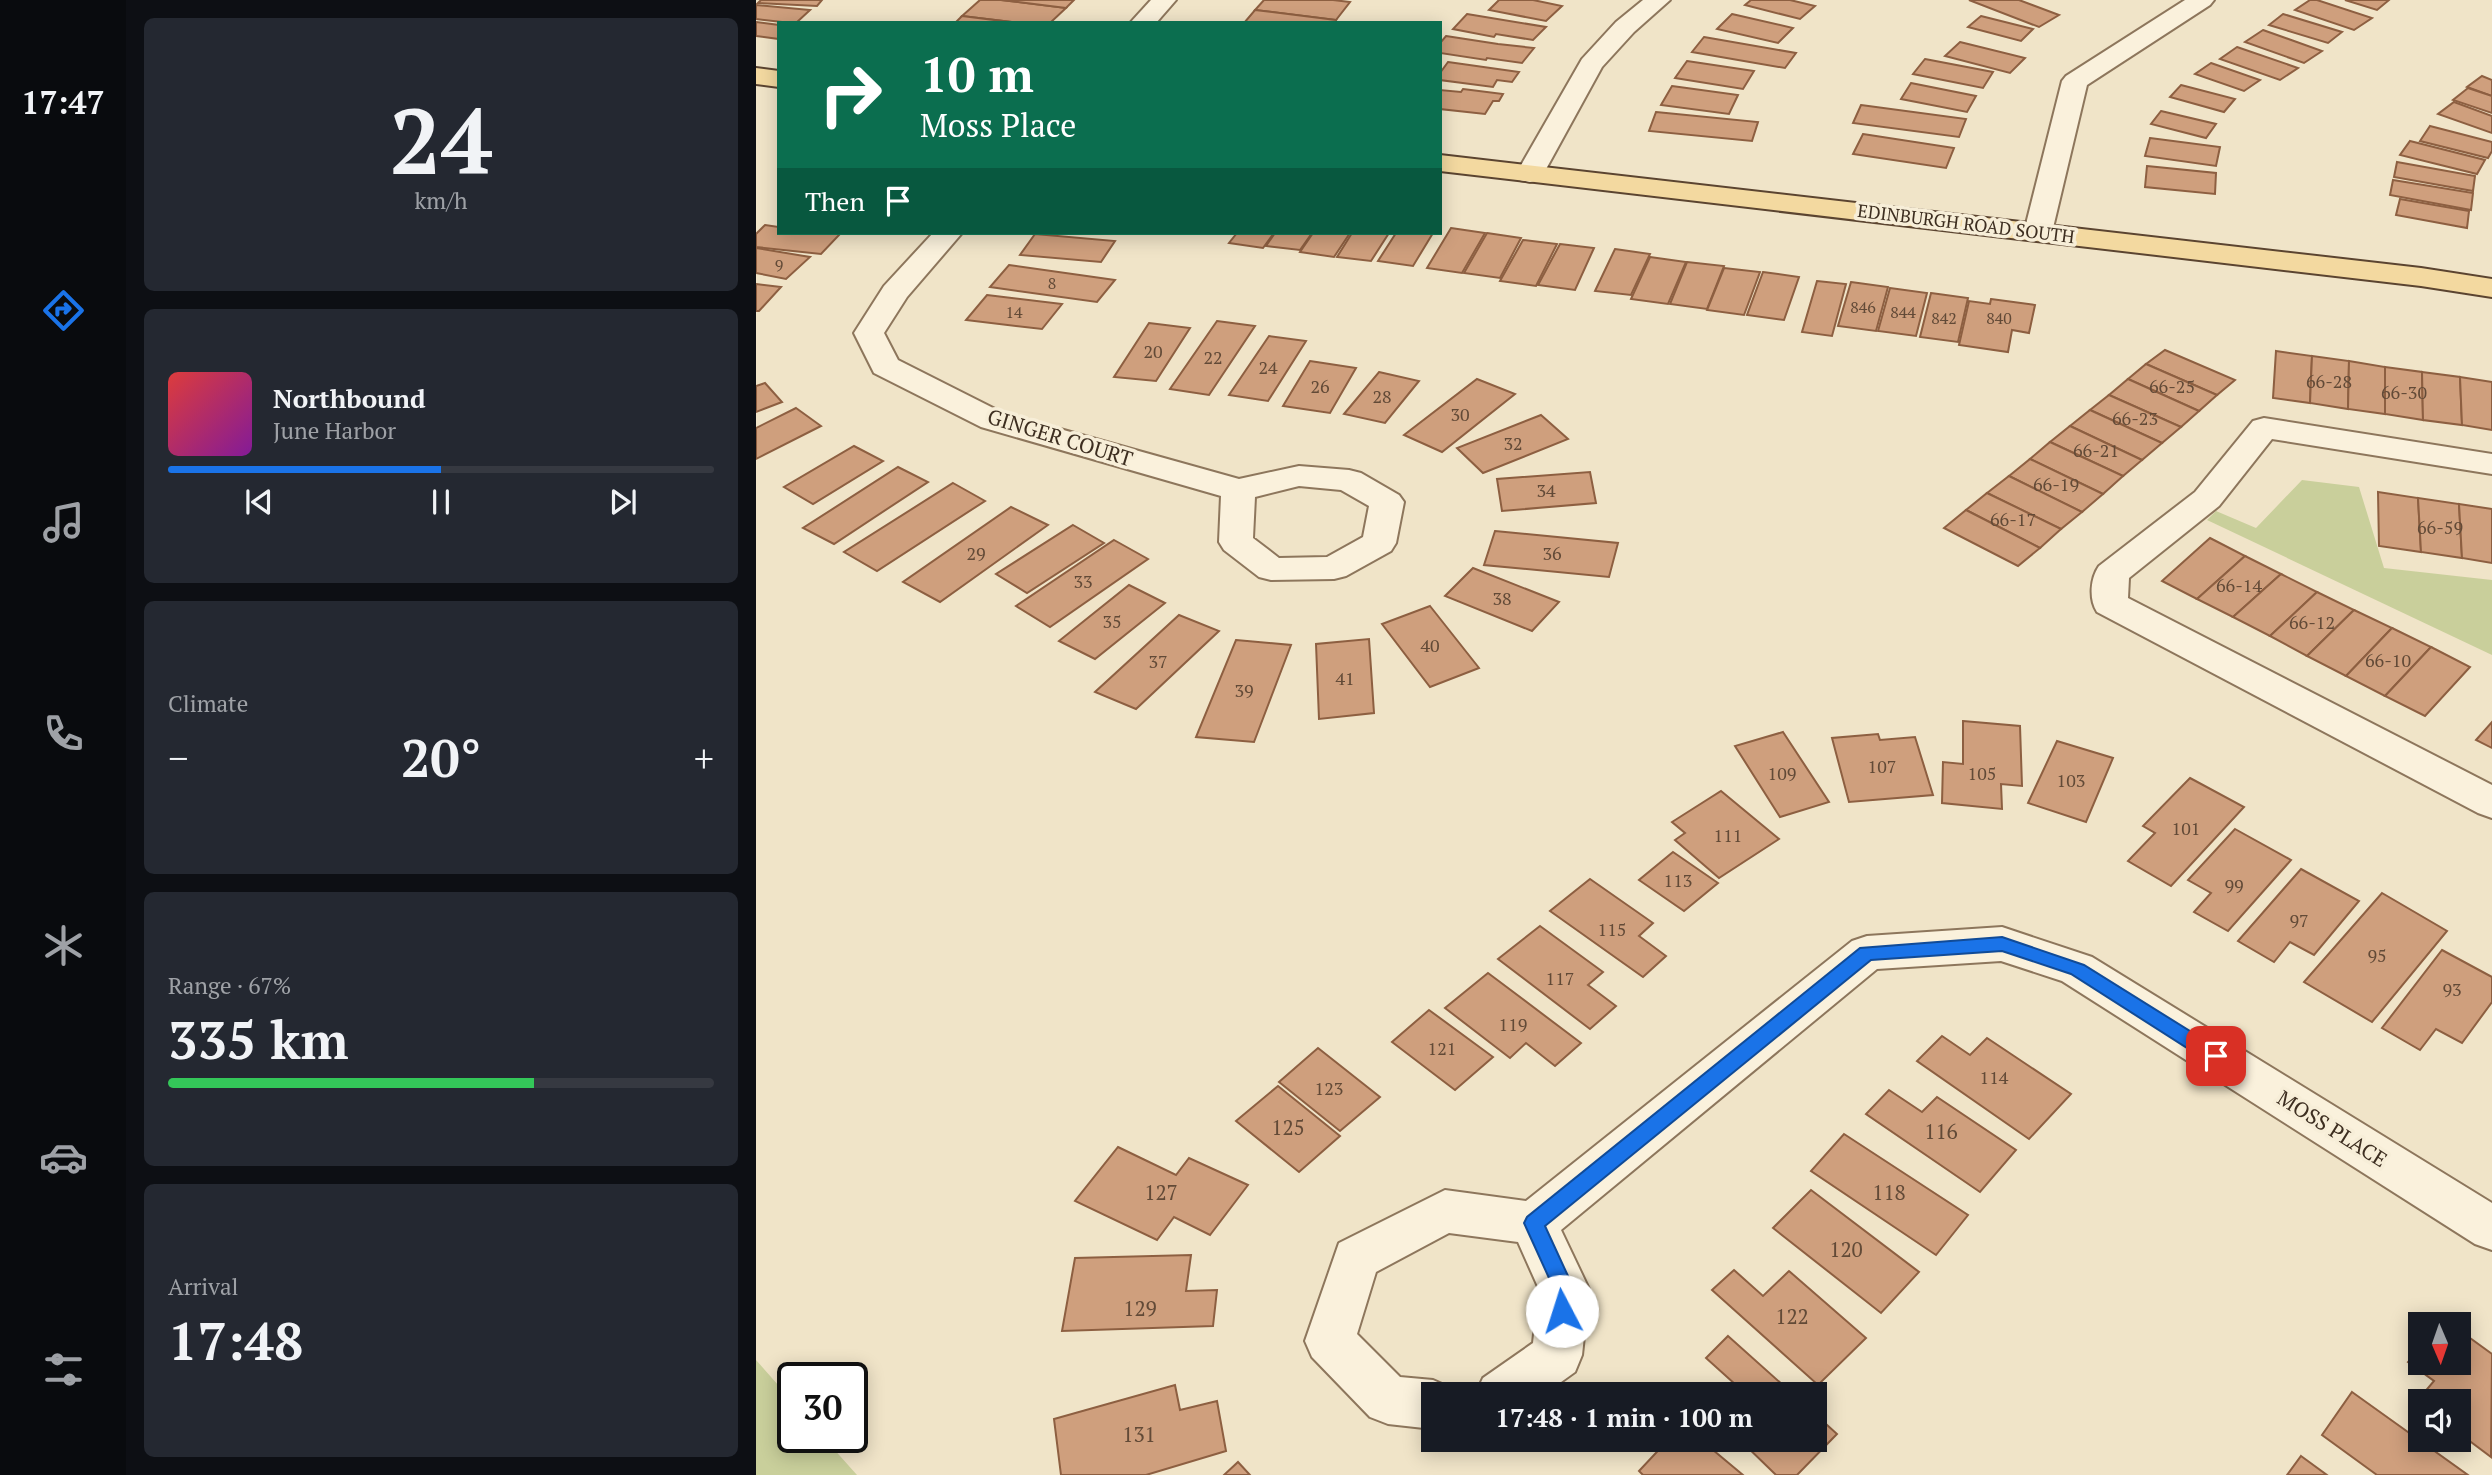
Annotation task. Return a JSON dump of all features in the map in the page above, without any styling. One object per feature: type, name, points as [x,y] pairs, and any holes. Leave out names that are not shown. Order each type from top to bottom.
[{"type":"main road","points":[[756,76],[777,79]]},
{"type":"main road","name":"EDINBURGH ROAD SOUTH","points":[[1442,163],[2421,277],[2492,288]]},
{"type":"street","points":[[1144,21],[1164,0]]},
{"type":"street","points":[[1530,174],[1591,64],[1625,27],[1658,0]]},
{"type":"street","points":[[2038,232],[2075,81],[2202,0]]},
{"type":"street","name":"GINGER COURT","points":[[946,235],[895,292],[869,333],[885,366],[992,419],[1238,490]]},
{"type":"street","points":[[2492,464],[2264,428],[2207,499],[2111,574],[2110,604],[2492,803]]},
{"type":"street","name":"MOSS PLACE","points":[[1534,1223],[1867,953],[2002,944],[2077,970],[2492,1229]]},
{"type":"street","points":[[1421,1404],[1388,1400],[1330,1340],[1356,1258],[1446,1211],[1534,1223],[1564,1289],[1557,1355],[1519,1382]]},
{"type":"green space","points":[[2302,480],[2359,487],[2384,568],[2492,580],[2492,655],[2207,520],[2216,511],[2256,528]]},
{"type":"green space","points":[[756,1360],[777,1384],[777,1453],[837,1453],[857,1475],[756,1475]]},
{"type":"building","points":[[761,0],[822,0],[817,6],[758,3]]},
{"type":"building","points":[[980,0],[1066,8],[1052,21],[1003,21],[962,16]]},
{"type":"building","points":[[1001,0],[1074,0],[1066,8]]},
{"type":"building","points":[[1264,0],[1350,2],[1336,20],[1255,10]]},
{"type":"building","points":[[1499,0],[1533,0],[1562,6],[1546,21],[1489,10]]},
{"type":"building","points":[[1751,0],[1790,0],[1815,6],[1800,19],[1745,5]]},
{"type":"building","points":[[1969,0],[2019,0],[2059,15],[2039,27]]},
{"type":"building","points":[[2310,0],[2372,18],[2354,30],[2295,10]]},
{"type":"building","points":[[2345,0],[2389,0],[2377,10]]},
{"type":"building","points":[[756,5],[810,10],[798,21],[756,19]]},
{"type":"building","points":[[1255,10],[1336,20],[1335,21],[1246,21]]},
{"type":"building","points":[[1467,14],[1546,27],[1533,40],[1496,34],[1494,37],[1453,29]]},
{"type":"building","points":[[1732,14],[1793,28],[1778,43],[1717,29]]},
{"type":"building","points":[[2283,14],[2342,32],[2328,43],[2269,25]]},
{"type":"building","points":[[962,16],[1003,21],[957,21]]},
{"type":"building","points":[[1981,16],[2033,29],[2021,41],[1968,27]]},
{"type":"building","points":[[756,22],[777,25],[777,39],[756,36]]},
{"type":"building","points":[[2263,30],[2322,51],[2304,63],[2245,42]]},
{"type":"building","points":[[1446,36],[1534,48],[1522,63],[1442,53],[1442,41]]},
{"type":"building","points":[[1704,37],[1796,53],[1785,68],[1692,52]]},
{"type":"building","points":[[1960,42],[2025,58],[2010,73],[1945,56]]},
{"type":"building","points":[[2237,47],[2298,68],[2280,80],[2220,59]]},
{"type":"building","points":[[1925,59],[1993,72],[1983,88],[1913,74]]},
{"type":"building","points":[[1687,61],[1754,71],[1743,89],[1675,78]]},
{"type":"building","points":[[1448,62],[1519,72],[1512,82],[1497,80],[1493,87],[1442,80],[1442,70]]},
{"type":"building","points":[[2211,63],[2260,80],[2244,91],[2195,74]]},
{"type":"building","points":[[2482,76],[2492,80],[2492,96],[2467,87]]},
{"type":"building","points":[[1911,83],[1976,96],[1967,112],[1901,99]]},
{"type":"building","points":[[2181,85],[2235,99],[2224,112],[2170,97]]},
{"type":"building","points":[[1672,86],[1738,95],[1729,114],[1661,105]]},
{"type":"building","points":[[2468,88],[2492,96],[2492,113],[2453,100]]},
{"type":"building","points":[[1463,89],[1503,94],[1499,101],[1493,101],[1485,114],[1442,109],[1442,90],[1461,92]]},
{"type":"building","points":[[2454,102],[2492,116],[2492,133],[2438,114]]},
{"type":"building","points":[[1861,105],[1966,119],[1959,137],[1853,123]]},
{"type":"building","points":[[2161,111],[2216,124],[2206,138],[2151,124]]},
{"type":"building","points":[[1656,112],[1758,122],[1752,141],[1649,131]]},
{"type":"building","points":[[2430,126],[2492,142],[2492,151],[2488,158],[2420,141]]},
{"type":"building","points":[[1863,134],[1954,148],[1946,168],[1853,154]]},
{"type":"building","points":[[2150,138],[2220,147],[2216,166],[2145,156]]},
{"type":"building","points":[[2410,141],[2485,160],[2477,174],[2400,155]]},
{"type":"building","points":[[2397,162],[2475,176],[2473,191],[2394,177]]},
{"type":"building","points":[[2147,166],[2216,173],[2215,194],[2145,187]]},
{"type":"building","points":[[2393,180],[2473,193],[2471,210],[2390,195]]},
{"type":"building","points":[[2400,199],[2469,211],[2467,228],[2396,215]]},
{"type":"building","points":[[765,225],[777,227],[777,235],[839,235],[821,254],[756,247],[756,234]]},
{"type":"building","points":[[1451,228],[1485,233],[1462,273],[1427,268]]},
{"type":"building","points":[[1487,233],[1521,238],[1500,278],[1464,273]]},
{"type":"building","points":[[1034,235],[1115,241],[1101,262],[1020,255]]},
{"type":"building","points":[[1235,235],[1273,235],[1263,248],[1229,243]]},
{"type":"building","points":[[1274,235],[1311,235],[1300,250],[1266,246]]},
{"type":"building","points":[[1312,235],[1349,235],[1334,257],[1300,252]]},
{"type":"building","points":[[1351,235],[1388,235],[1371,261],[1337,257]]},
{"type":"building","points":[[1395,235],[1432,235],[1413,266],[1378,261]]},
{"type":"building","points":[[1523,240],[1557,244],[1536,286],[1500,281]]},
{"type":"building","points":[[1560,244],[1594,248],[1575,290],[1538,285]]},
{"type":"building","points":[[756,248],[810,257],[786,279],[756,273]]},
{"type":"building","points":[[1615,249],[1650,254],[1631,295],[1595,291]]},
{"type":"building","points":[[1650,257],[1686,262],[1668,304],[1631,299]]},
{"type":"building","points":[[1687,262],[1724,266],[1707,309],[1670,304]]},
{"type":"building","points":[[1009,265],[1115,280],[1097,302],[990,287]]},
{"type":"building","points":[[1724,268],[1760,272],[1744,315],[1707,310]]},
{"type":"building","points":[[1763,272],[1799,277],[1784,320],[1747,315]]},
{"type":"building","points":[[1817,281],[1846,284],[1832,336],[1802,332]]},
{"type":"building","points":[[1851,282],[1888,287],[1876,331],[1838,326]]},
{"type":"building","points":[[756,284],[781,287],[759,311],[756,311]]},
{"type":"building","points":[[1890,288],[1927,293],[1916,336],[1878,331]]},
{"type":"building","points":[[1931,293],[1968,298],[1958,342],[1920,337]]},
{"type":"building","points":[[987,295],[1062,304],[1042,329],[966,320]]},
{"type":"building","points":[[1991,299],[2035,305],[2029,333],[2012,330],[2008,352],[1959,345],[1969,301],[1990,304]]},
{"type":"building","points":[[1217,321],[1255,326],[1209,395],[1170,389]]},
{"type":"building","points":[[1149,323],[1190,328],[1156,381],[1114,377]]},
{"type":"building","points":[[1269,336],[1306,341],[1268,401],[1229,395]]},
{"type":"building","points":[[2165,350],[2235,380],[2217,395],[2146,364]]},
{"type":"building","points":[[2276,351],[2312,356],[2310,403],[2273,398]]},
{"type":"building","points":[[2312,356],[2349,361],[2348,409],[2310,403]]},
{"type":"building","points":[[1310,361],[1356,368],[1330,413],[1283,406]]},
{"type":"building","points":[[2349,361],[2385,367],[2385,414],[2348,409]]},
{"type":"building","points":[[2146,364],[2217,395],[2199,411],[2128,379]]},
{"type":"building","points":[[2385,367],[2422,372],[2423,420],[2385,414]]},
{"type":"building","points":[[1379,372],[1419,381],[1385,423],[1344,414]]},
{"type":"building","points":[[2422,372],[2460,377],[2462,425],[2423,420]]},
{"type":"building","points":[[2460,377],[2492,382],[2492,430],[2462,425]]},
{"type":"building","points":[[1477,379],[1515,394],[1442,452],[1404,435]]},
{"type":"building","points":[[2128,379],[2199,411],[2181,427],[2109,395]]},
{"type":"building","points":[[765,383],[782,402],[756,412],[756,386]]},
{"type":"building","points":[[2109,395],[2181,427],[2162,443],[2090,410]]},
{"type":"building","points":[[796,408],[821,426],[756,459],[756,428]]},
{"type":"building","points":[[2090,410],[2162,443],[2142,460],[2070,426]]},
{"type":"building","points":[[1541,415],[1568,439],[1483,473],[1457,448]]},
{"type":"building","points":[[2070,426],[2142,460],[2123,476],[2050,442]]},
{"type":"building","points":[[2050,442],[2123,476],[2103,494],[2030,459]]},
{"type":"building","points":[[854,446],[883,461],[813,504],[784,487]]},
{"type":"building","points":[[2030,459],[2103,494],[2082,512],[2009,476]]},
{"type":"building","points":[[898,467],[928,482],[834,544],[803,528]]},
{"type":"building","points":[[1590,472],[1596,503],[1502,511],[1497,479]]},
{"type":"building","points":[[2009,476],[2082,512],[2061,529],[1987,493]]},
{"type":"building","points":[[953,483],[985,501],[877,571],[844,552]]},
{"type":"building","points":[[2378,492],[2418,498],[2421,552],[2379,546]]},
{"type":"building","points":[[1987,493],[2061,529],[2040,548],[1966,510]]},
{"type":"building","points":[[2418,498],[2459,504],[2462,558],[2421,552]]},
{"type":"building","points":[[2459,504],[2492,509],[2492,563],[2462,558]]},
{"type":"building","points":[[1011,507],[1048,525],[940,602],[903,582]]},
{"type":"building","points":[[1966,510],[2040,548],[2018,566],[1944,528]]},
{"type":"building","points":[[1073,525],[1104,543],[1027,593],[996,574]]},
{"type":"building","points":[[1495,531],[1618,543],[1609,577],[1484,565]]},
{"type":"building","points":[[2210,538],[2245,556],[2197,599],[2162,581]]},
{"type":"building","points":[[1114,540],[1148,559],[1050,627],[1016,606]]},
{"type":"building","points":[[2245,556],[2281,574],[2233,617],[2197,599]]},
{"type":"building","points":[[1473,568],[1559,602],[1532,631],[1445,596]]},
{"type":"building","points":[[2281,574],[2317,592],[2270,636],[2233,617]]},
{"type":"building","points":[[1129,585],[1165,603],[1095,659],[1059,641]]},
{"type":"building","points":[[2317,592],[2354,610],[2307,656],[2270,636]]},
{"type":"building","points":[[1430,606],[1479,668],[1430,687],[1382,624]]},
{"type":"building","points":[[2354,610],[2392,628],[2346,676],[2307,656]]},
{"type":"building","points":[[1179,615],[1219,631],[1136,709],[1095,692]]},
{"type":"building","points":[[2392,628],[2431,647],[2385,696],[2346,676]]},
{"type":"building","points":[[1369,639],[1374,713],[1319,719],[1316,644]]},
{"type":"building","points":[[1236,640],[1291,645],[1254,742],[1196,737]]},
{"type":"building","points":[[2431,647],[2470,667],[2425,716],[2385,696]]},
{"type":"building","points":[[1963,721],[2020,726],[2022,786],[2001,784],[2002,809],[1942,803],[1943,762],[1963,764]]},
{"type":"building","points":[[2492,722],[2492,748],[2476,740]]},
{"type":"building","points":[[1783,732],[1829,802],[1780,817],[1735,746]]},
{"type":"building","points":[[1878,734],[1880,740],[1915,737],[1933,795],[1849,802],[1832,738]]},
{"type":"building","points":[[2057,741],[2113,758],[2086,822],[2028,803]]},
{"type":"building","points":[[2190,778],[2244,807],[2171,886],[2128,861],[2155,833],[2143,826]]},
{"type":"building","points":[[1721,791],[1779,839],[1719,878],[1675,840],[1685,833],[1672,822]]},
{"type":"building","points":[[2235,829],[2291,860],[2228,931],[2194,912],[2211,893],[2188,880]]},
{"type":"building","points":[[1673,852],[1718,883],[1684,911],[1639,880]]},
{"type":"building","points":[[2301,869],[2359,901],[2314,955],[2290,942],[2274,962],[2238,941]]},
{"type":"building","points":[[1590,879],[1653,923],[1639,936],[1666,956],[1643,977],[1550,911]]},
{"type":"building","points":[[2382,893],[2447,931],[2372,1022],[2304,982]]},
{"type":"building","points":[[1540,926],[1603,972],[1588,985],[1616,1006],[1590,1029],[1498,959]]},
{"type":"building","points":[[2442,950],[2492,977],[2492,1002],[2462,1043],[2436,1029],[2420,1050],[2382,1028]]},
{"type":"building","points":[[1488,973],[1581,1043],[1555,1066],[1526,1043],[1510,1058],[1445,1008]]},
{"type":"building","points":[[1429,1010],[1493,1057],[1455,1090],[1392,1042]]},
{"type":"building","points":[[1942,1036],[1970,1055],[1987,1038],[2071,1094],[2029,1139],[1917,1061]]},
{"type":"building","points":[[1318,1048],[1380,1097],[1340,1131],[1279,1082]]},
{"type":"building","points":[[1278,1086],[1340,1136],[1299,1172],[1236,1121]]},
{"type":"building","points":[[1889,1090],[1922,1112],[1937,1097],[2016,1150],[1980,1192],[1866,1114]]},
{"type":"building","points":[[1844,1134],[1968,1215],[1936,1255],[1811,1171]]},
{"type":"building","points":[[1118,1147],[1176,1175],[1189,1158],[1248,1185],[1210,1235],[1174,1217],[1157,1240],[1075,1201]]},
{"type":"building","points":[[1811,1190],[1919,1272],[1881,1313],[1773,1228]]},
{"type":"building","points":[[1191,1255],[1186,1291],[1217,1290],[1213,1326],[1062,1331],[1075,1258]]},
{"type":"building","points":[[1734,1270],[1763,1296],[1789,1271],[1866,1338],[1821,1382],[1815,1382],[1712,1290]]},
{"type":"building","points":[[1728,1336],[1779,1382],[1733,1382],[1706,1358]]},
{"type":"building","points":[[2471,1339],[2492,1354],[2491,1457],[2471,1442],[2471,1389],[2427,1389],[2434,1381],[2427,1376],[2471,1376]]},
{"type":"building","points":[[1175,1385],[1180,1410],[1217,1401],[1226,1451],[1146,1475],[1061,1475],[1054,1419]]},
{"type":"building","points":[[2352,1392],[2408,1432],[2408,1452],[2436,1452],[2468,1475],[2377,1475],[2322,1435]]},
{"type":"building","points":[[1827,1425],[1837,1434],[1827,1444]]},
{"type":"building","points":[[1657,1452],[1715,1452],[1743,1475],[1643,1475],[1639,1471]]},
{"type":"building","points":[[1752,1452],[1819,1452],[1797,1475],[1776,1475]]},
{"type":"building","points":[[2301,1456],[2327,1475],[2287,1475]]},
{"type":"building","points":[[1238,1462],[1250,1475],[1224,1475]]},
{"type":"route","points":[[1562,1311],[1564,1289],[1534,1223],[1867,953],[2002,944],[2077,970],[2216,1056]]}]
